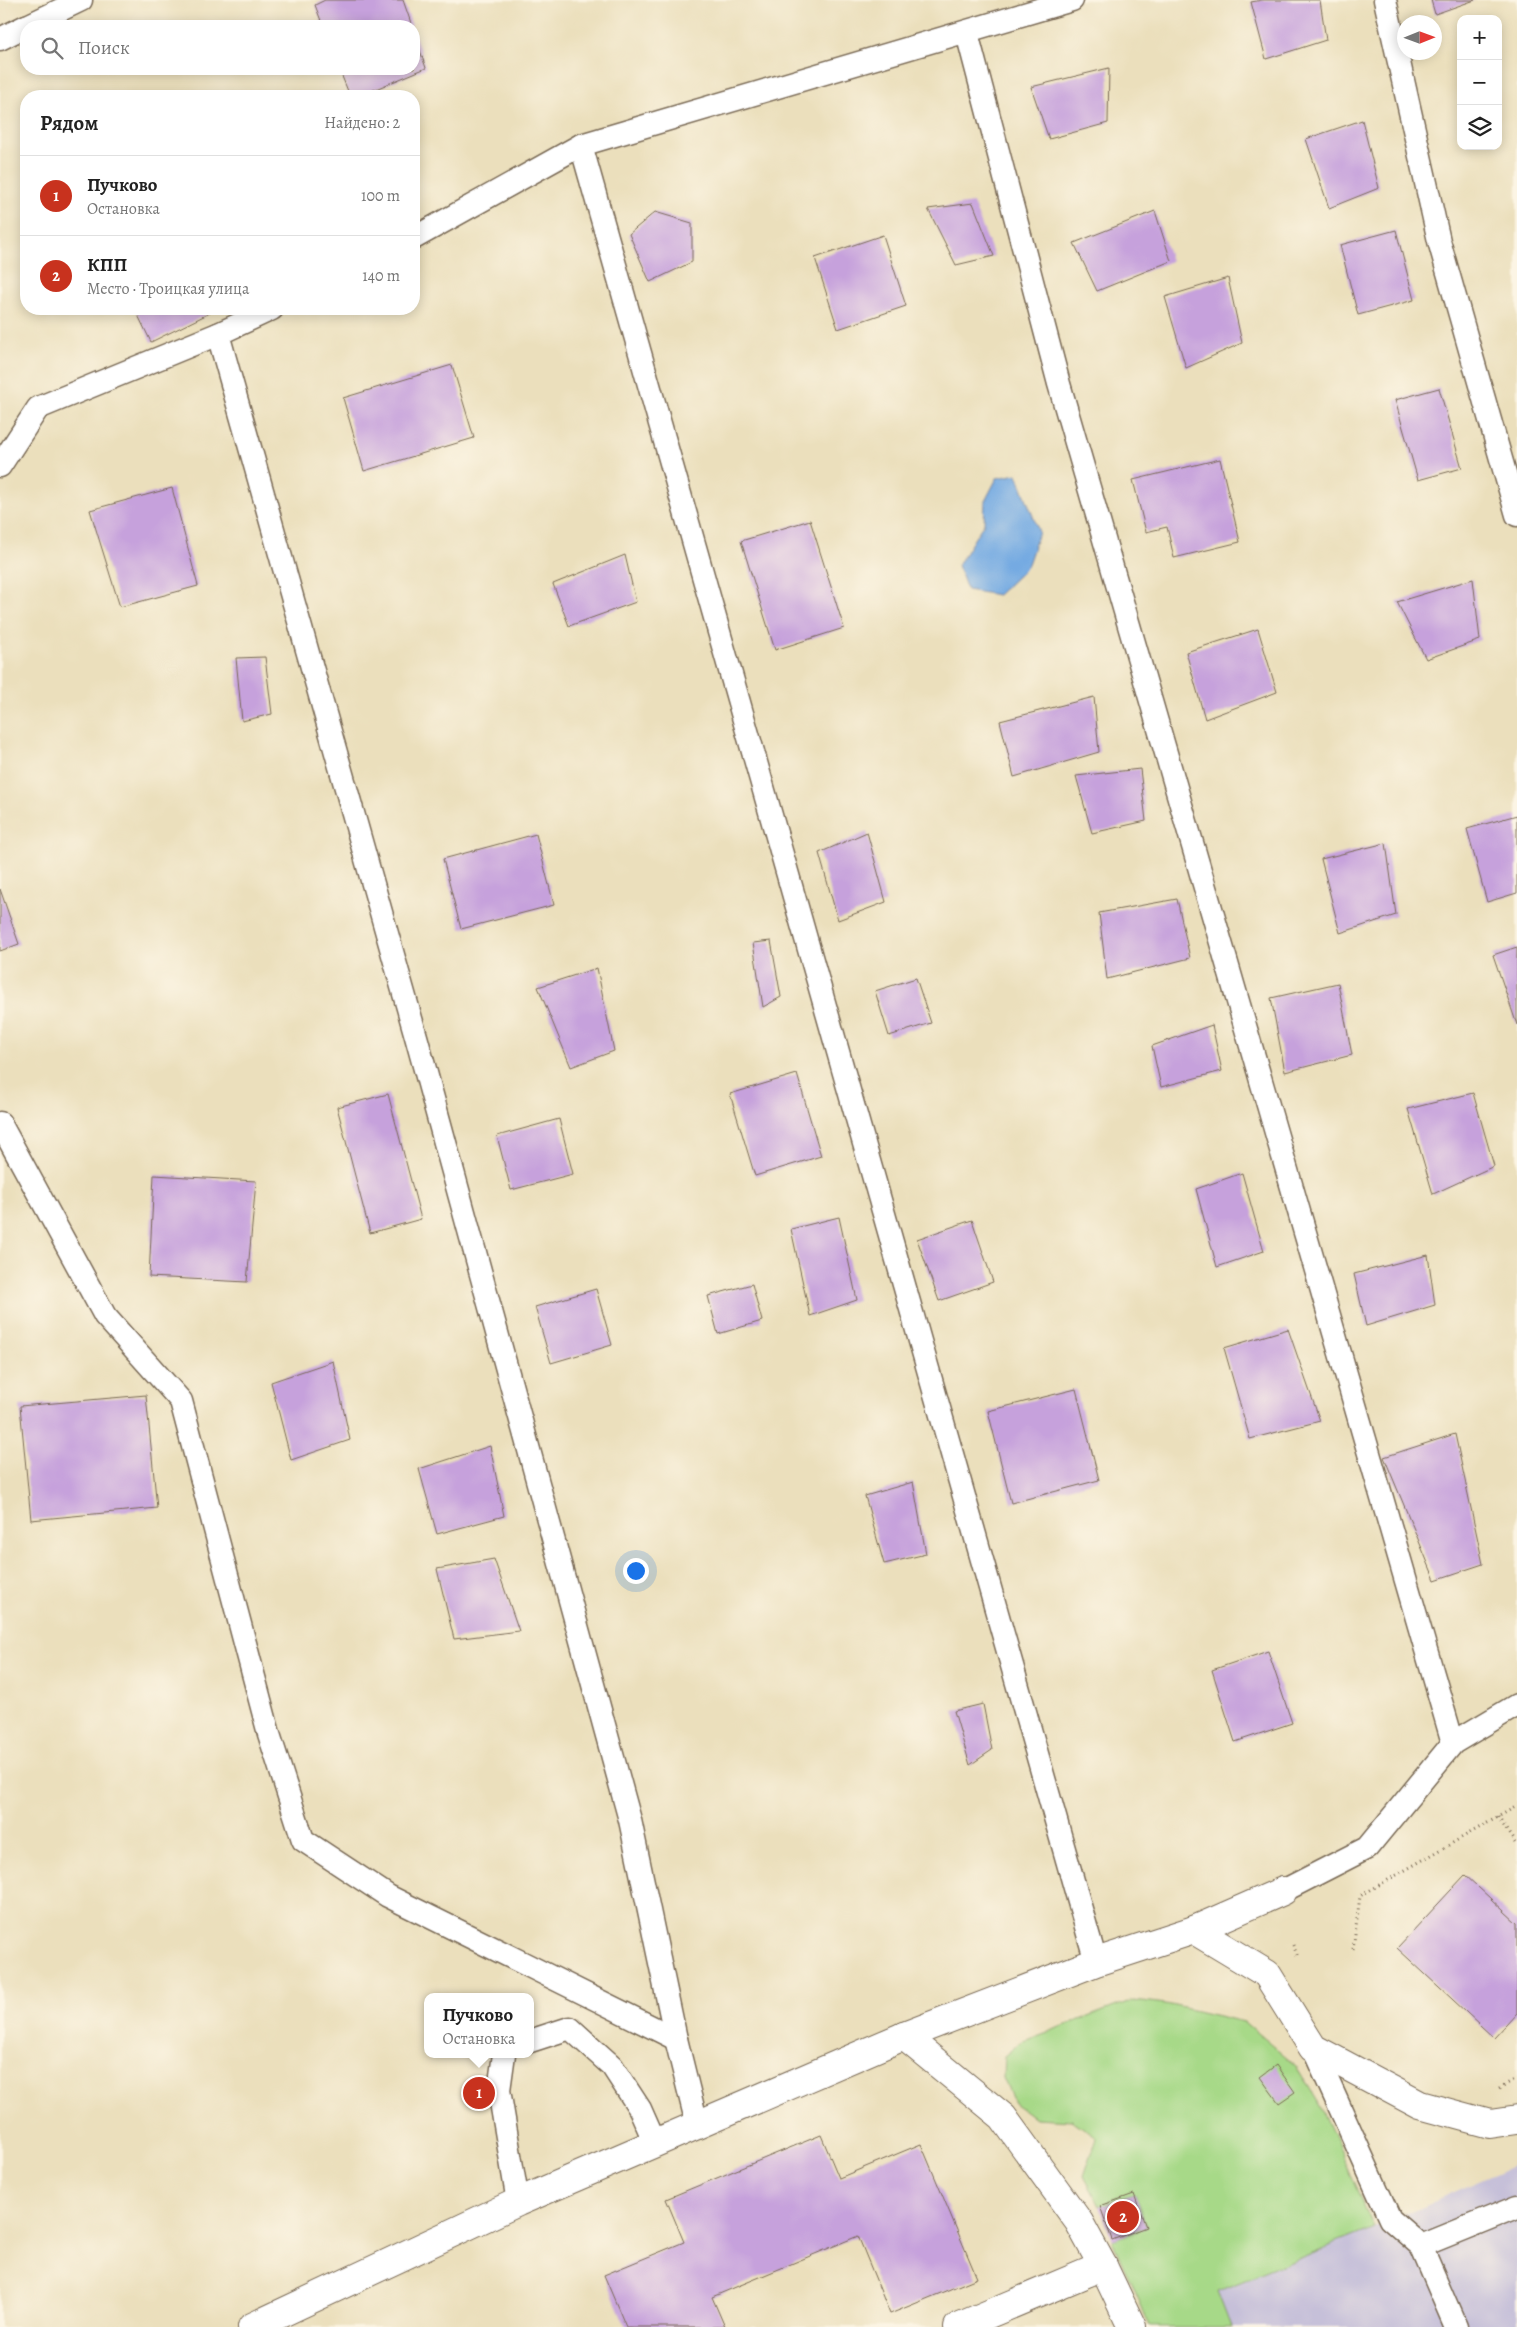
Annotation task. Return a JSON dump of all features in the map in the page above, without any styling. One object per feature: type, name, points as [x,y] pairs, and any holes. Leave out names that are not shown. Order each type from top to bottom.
[{"type":"street","points":[[252,2327],[518,2202],[904,2036],[1096,1962],[1194,1930],[1283,1891]]},
{"type":"street","points":[[1194,1930],[1268,1974],[1313,2048],[1420,2105],[1490,2124],[1517,2120]]},
{"type":"street","points":[[904,2036],[1003,2117],[1079,2222],[1103,2266],[1132,2327]]},
{"type":"street","points":[[958,2327],[1103,2266]]},
{"type":"lane","points":[[39,20],[81,0]]},
{"type":"lane","points":[[420,235],[581,145],[967,33],[1072,0]]},
{"type":"lane","points":[[1385,0],[1439,241],[1517,515]]},
{"type":"lane","points":[[0,39],[20,29]]},
{"type":"lane","points":[[967,33],[1059,384],[1454,1743]]},
{"type":"lane","points":[[581,145],[1096,1962]]},
{"type":"lane","points":[[0,466],[38,408],[218,334],[259,315]]},
{"type":"lane","points":[[218,334],[417,1040],[630,1820],[676,2039],[697,2124]]},
{"type":"lane","points":[[0,1123],[105,1316],[181,1401],[269,1734],[302,1840],[388,1896],[676,2039]]},
{"type":"lane","points":[[1283,1891],[1367,1848],[1454,1743],[1517,1705]]},
{"type":"lane","points":[[534,2040],[570,2028],[612,2066],[640,2109],[655,2143]]},
{"type":"lane","points":[[1313,2048],[1390,2219],[1421,2246],[1456,2327]]},
{"type":"lane","points":[[503,2058],[499,2090],[518,2202]]},
{"type":"lane","points":[[1421,2246],[1517,2207]]},
{"type":"path","points":[[1353,1949],[1360,1896],[1517,1806]]},
{"type":"path","points":[[1498,1818],[1517,1846]]},
{"type":"shaded area","points":[[1517,2164],[1517,2327],[1232,2327],[1218,2291],[1374,2228]]},
{"type":"green space","points":[[1133,2000],[1166,2004],[1244,2022],[1296,2066],[1318,2102],[1374,2228],[1218,2291],[1232,2327],[1150,2327],[1112,2240],[1146,2227],[1134,2194],[1100,2206],[1084,2176],[1097,2138],[1072,2120],[1035,2118],[1015,2103],[1003,2078],[1004,2056],[1021,2042]]},
{"type":"water","points":[[1017,474],[1039,532],[1027,567],[998,595],[967,590],[958,565],[984,523],[985,501],[997,478]]},
{"type":"building","points":[[325,0],[403,0],[410,20],[321,20],[315,5]]},
{"type":"building","points":[[1262,0],[1320,0],[1326,40],[1266,59],[1251,2]]},
{"type":"building","points":[[1431,0],[1475,0],[1435,14]]},
{"type":"building","points":[[420,50],[426,68],[420,71]]},
{"type":"building","points":[[1109,68],[1108,123],[1049,139],[1031,87]]},
{"type":"building","points":[[341,75],[409,75],[373,90],[348,90]]},
{"type":"building","points":[[1362,120],[1379,188],[1329,208],[1306,139]]},
{"type":"building","points":[[973,203],[994,256],[956,265],[928,209]]},
{"type":"building","points":[[1155,211],[1171,261],[1097,291],[1074,243]]},
{"type":"building","points":[[655,212],[692,223],[692,262],[650,282],[629,234]]},
{"type":"building","points":[[1396,230],[1414,300],[1358,315],[1340,245]]},
{"type":"building","points":[[883,235],[906,306],[838,329],[815,258]]},
{"type":"building","points":[[1228,278],[1242,343],[1186,368],[1165,297]]},
{"type":"building","points":[[138,315],[206,315],[151,342]]},
{"type":"building","points":[[452,365],[474,438],[364,471],[343,398]]},
{"type":"building","points":[[1439,388],[1462,468],[1418,480],[1395,400]]},
{"type":"building","points":[[1220,459],[1240,542],[1174,558],[1167,527],[1146,532],[1133,480]]},
{"type":"building","points":[[172,488],[198,586],[120,607],[90,510]]},
{"type":"building","points":[[810,520],[844,628],[775,650],[741,541]]},
{"type":"building","points":[[625,555],[636,602],[569,626],[553,584]]},
{"type":"building","points":[[1473,579],[1480,640],[1426,659],[1397,602]]},
{"type":"building","points":[[1258,629],[1277,692],[1205,719],[1186,652]]},
{"type":"building","points":[[265,657],[272,714],[242,721],[236,658]]},
{"type":"building","points":[[1094,697],[1099,752],[1014,777],[1000,721]]},
{"type":"building","points":[[1140,769],[1146,821],[1092,833],[1076,776]]},
{"type":"building","points":[[1517,815],[1517,893],[1487,902],[1467,829]]},
{"type":"building","points":[[867,832],[886,902],[838,920],[819,853]]},
{"type":"building","points":[[536,834],[554,905],[461,929],[443,859]]},
{"type":"building","points":[[1386,843],[1396,915],[1340,933],[1321,859]]},
{"type":"building","points":[[0,889],[19,944],[0,951]]},
{"type":"building","points":[[1177,899],[1190,958],[1107,979],[1099,913]]},
{"type":"building","points":[[771,941],[781,997],[763,1007],[753,943]]},
{"type":"building","points":[[1517,947],[1517,1025],[1493,955]]},
{"type":"building","points":[[597,968],[614,1051],[571,1067],[538,987]]},
{"type":"building","points":[[916,978],[931,1023],[889,1036],[875,991]]},
{"type":"building","points":[[1338,983],[1352,1055],[1285,1072],[1271,998]]},
{"type":"building","points":[[1212,1025],[1222,1071],[1161,1087],[1152,1046]]},
{"type":"building","points":[[797,1074],[821,1156],[755,1176],[730,1094]]},
{"type":"building","points":[[1473,1093],[1494,1166],[1433,1194],[1408,1109]]},
{"type":"building","points":[[388,1094],[421,1219],[370,1233],[337,1107]]},
{"type":"building","points":[[559,1119],[573,1174],[511,1190],[497,1136]]},
{"type":"building","points":[[1242,1173],[1264,1251],[1217,1267],[1196,1189]]},
{"type":"building","points":[[154,1175],[256,1181],[247,1282],[149,1277]]},
{"type":"building","points":[[839,1217],[857,1300],[810,1316],[791,1229]]},
{"type":"building","points":[[972,1220],[993,1282],[939,1301],[917,1239]]},
{"type":"building","points":[[1428,1255],[1435,1305],[1366,1326],[1354,1274]]},
{"type":"building","points":[[752,1284],[762,1321],[718,1334],[708,1296]]},
{"type":"building","points":[[596,1289],[612,1345],[551,1363],[535,1307]]},
{"type":"building","points":[[1288,1329],[1320,1421],[1250,1439],[1224,1348]]},
{"type":"building","points":[[333,1361],[350,1440],[291,1460],[271,1382]]},
{"type":"building","points":[[1076,1389],[1099,1480],[1011,1503],[988,1411]]},
{"type":"building","points":[[146,1395],[157,1508],[31,1520],[20,1406]]},
{"type":"building","points":[[1455,1434],[1483,1564],[1435,1580],[1384,1457]]},
{"type":"building","points":[[490,1446],[504,1516],[437,1534],[419,1469]]},
{"type":"building","points":[[913,1482],[926,1554],[884,1564],[865,1496]]},
{"type":"building","points":[[494,1559],[519,1631],[454,1639],[437,1569]]},
{"type":"building","points":[[1268,1651],[1292,1723],[1235,1742],[1212,1670]]},
{"type":"building","points":[[983,1704],[992,1750],[970,1765],[954,1711]]},
{"type":"building","points":[[1465,1875],[1517,1923],[1517,2013],[1494,2038],[1397,1948]]},
{"type":"building","points":[[1276,2065],[1295,2092],[1279,2103],[1260,2077]]},
{"type":"building","points":[[821,2135],[839,2178],[921,2144],[977,2278],[890,2314],[858,2236],[712,2297],[725,2327],[626,2327],[604,2275],[684,2242],[666,2199]]},
{"type":"building","points":[[1134,2194],[1146,2227],[1112,2240],[1100,2206]]},
{"type":"place","name":"Пучково","points":[[479,2093]]},
{"type":"place","name":"КПП","points":[[1123,2217]]}]
